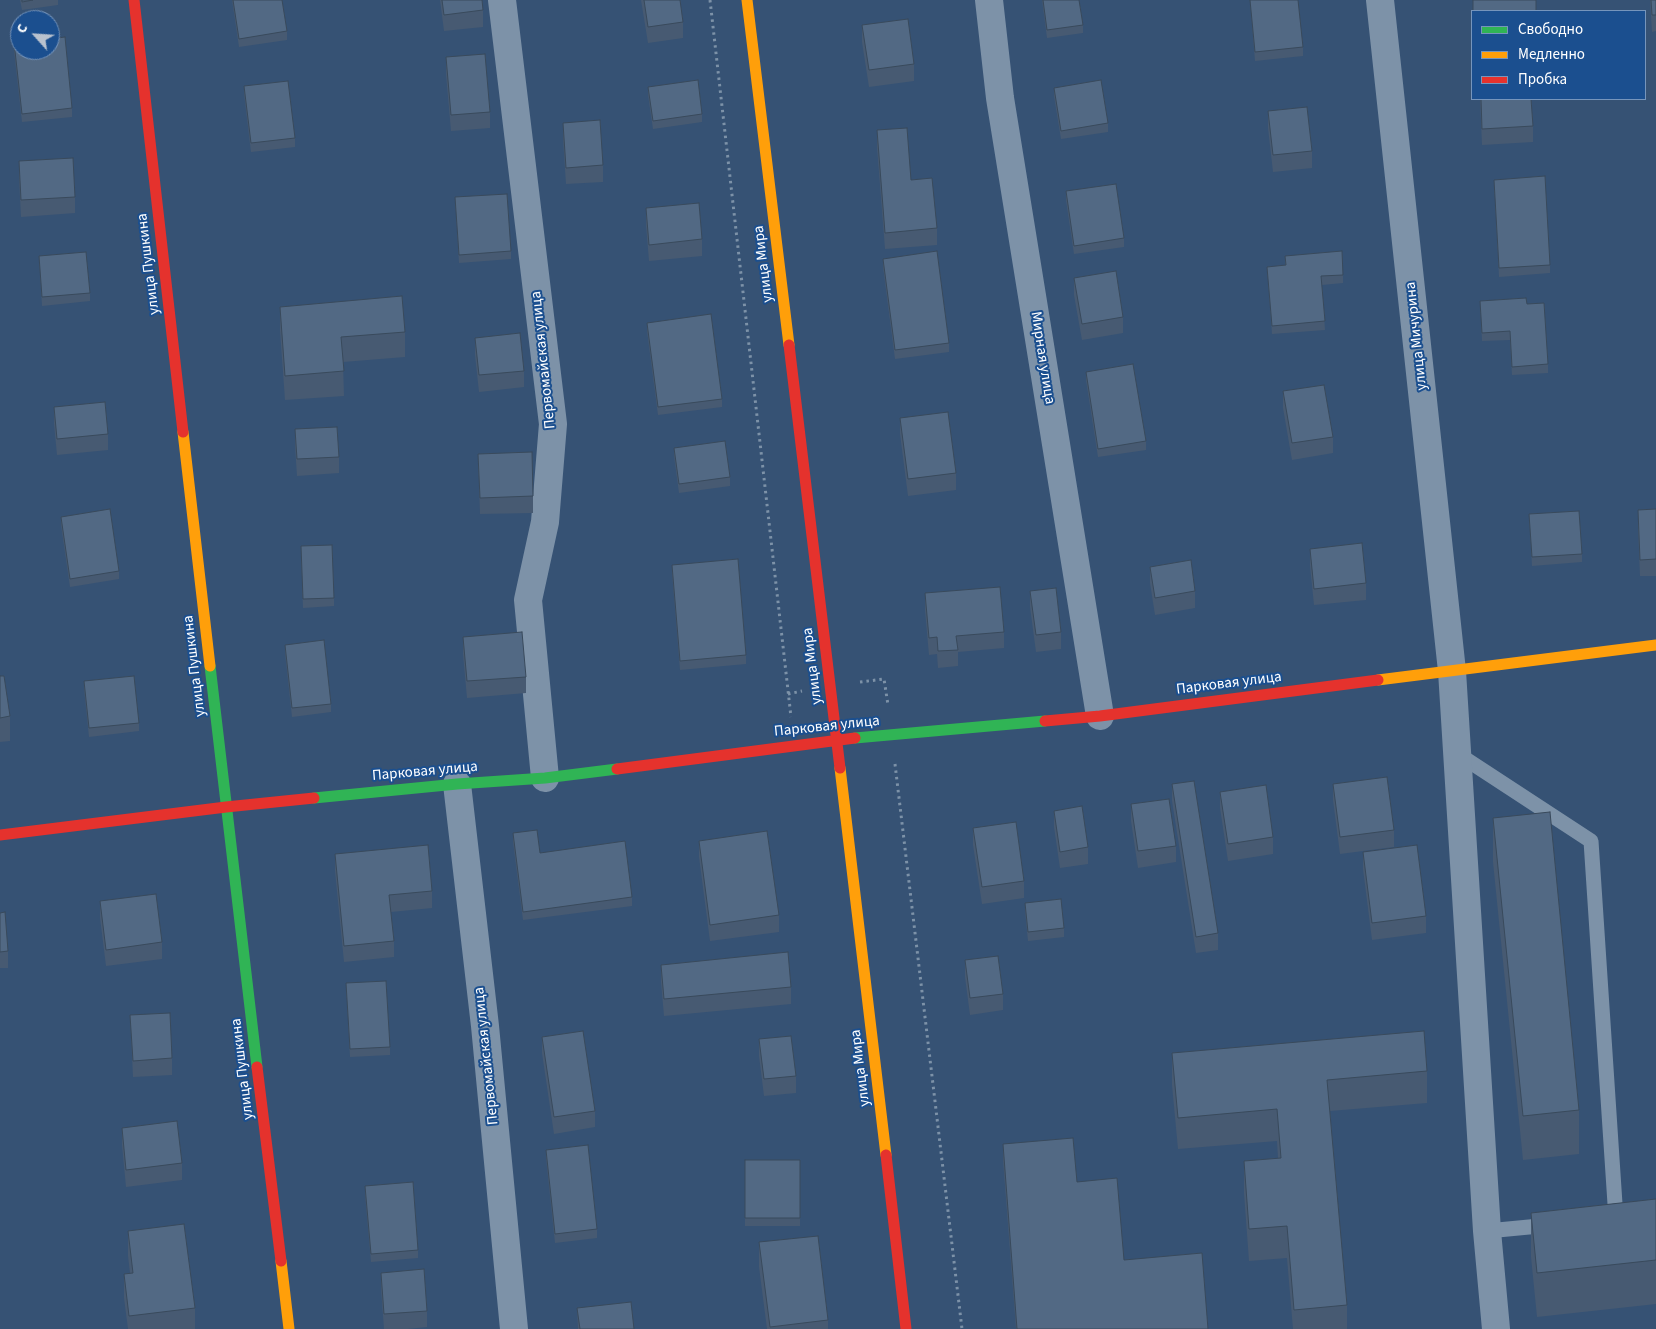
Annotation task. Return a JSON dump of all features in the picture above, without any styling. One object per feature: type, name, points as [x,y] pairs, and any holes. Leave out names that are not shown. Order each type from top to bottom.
[{"type":"street","name":"улица Пушкина","points":[[134,0],[226,807],[289,1329]]},
{"type":"street","name":"Первомайская улица","points":[[502,0],[552,424],[545,522],[528,600],[545,778]]},
{"type":"street","name":"улица Мира","points":[[747,0],[906,1329]]},
{"type":"street","name":"Мирная улица","points":[[989,0],[1000,98],[1100,716]]},
{"type":"street","name":"улица Мичурина","points":[[1380,0],[1452,671],[1487,1231],[1496,1329]]},
{"type":"street","name":"Парковая улица","points":[[0,835],[226,807],[457,784],[545,778],[837,740],[1100,716],[1656,645]]},
{"type":"street","name":"Первомайская улица","points":[[457,784],[485,1026],[514,1329]]},
{"type":"lane","points":[[1458,754],[1591,841],[1611,1219],[1632,1217]]},
{"type":"lane","points":[[1487,1231],[1566,1224]]},
{"type":"path","points":[[710,0],[794,746]]},
{"type":"path","points":[[892,735],[962,1329]]},
{"type":"building","points":[[233,0],[282,0],[287,31],[239,39]]},
{"type":"building","points":[[442,0],[482,0],[483,10],[444,15]]},
{"type":"building","points":[[644,0],[680,0],[683,22],[648,27]]},
{"type":"building","points":[[1043,0],[1079,0],[1083,25],[1047,30]]},
{"type":"building","points":[[1250,0],[1298,0],[1303,47],[1255,52]]},
{"type":"building","points":[[1473,0],[1536,0],[1536,10],[1473,10]]},
{"type":"building","points":[[1651,0],[1656,0],[1656,15],[1652,15]]},
{"type":"building","points":[[908,19],[914,64],[869,70],[862,25]]},
{"type":"building","points":[[65,37],[72,108],[22,114],[16,60],[60,60],[60,38]]},
{"type":"building","points":[[485,54],[490,112],[451,115],[446,57]]},
{"type":"building","points":[[698,80],[702,114],[653,121],[648,87]]},
{"type":"building","points":[[1101,80],[1108,123],[1061,131],[1054,88]]},
{"type":"building","points":[[288,81],[295,138],[251,143],[244,86]]},
{"type":"building","points":[[1481,100],[1531,100],[1533,126],[1482,129]]},
{"type":"building","points":[[1307,107],[1312,151],[1273,155],[1268,111]]},
{"type":"building","points":[[600,120],[603,165],[566,168],[563,123]]},
{"type":"building","points":[[907,128],[911,180],[932,178],[937,228],[885,233],[877,130]]},
{"type":"building","points":[[73,158],[75,197],[21,200],[19,161]]},
{"type":"building","points":[[1545,176],[1550,265],[1499,268],[1494,180]]},
{"type":"building","points":[[1116,184],[1124,238],[1074,246],[1066,191]]},
{"type":"building","points":[[507,194],[511,251],[459,255],[455,197]]},
{"type":"building","points":[[699,203],[702,239],[649,245],[646,208]]},
{"type":"building","points":[[937,251],[949,343],[895,350],[883,259]]},
{"type":"building","points":[[1342,251],[1343,275],[1321,276],[1325,321],[1272,326],[1267,267],[1286,265],[1285,256]]},
{"type":"building","points":[[86,252],[90,293],[42,297],[39,256]]},
{"type":"building","points":[[1116,271],[1123,317],[1082,324],[1074,278]]},
{"type":"building","points":[[402,296],[405,332],[341,337],[344,371],[285,376],[280,307]]},
{"type":"building","points":[[1526,298],[1527,304],[1544,303],[1548,364],[1512,367],[1510,331],[1482,333],[1480,301]]},
{"type":"building","points":[[711,314],[722,399],[658,407],[647,323]]},
{"type":"building","points":[[520,333],[524,371],[479,375],[475,338]]},
{"type":"building","points":[[1133,364],[1146,441],[1098,449],[1086,372]]},
{"type":"building","points":[[1324,385],[1333,437],[1292,443],[1283,391]]},
{"type":"building","points":[[105,402],[108,434],[57,439],[54,407]]},
{"type":"building","points":[[948,412],[956,473],[908,479],[900,418]]},
{"type":"building","points":[[337,427],[339,457],[297,459],[295,429]]},
{"type":"building","points":[[725,441],[730,477],[679,484],[674,448]]},
{"type":"building","points":[[532,452],[533,496],[480,498],[478,454]]},
{"type":"building","points":[[110,509],[119,571],[70,579],[61,517]]},
{"type":"building","points":[[1656,509],[1656,559],[1640,560],[1638,510]]},
{"type":"building","points":[[1579,511],[1582,554],[1532,557],[1529,514]]},
{"type":"building","points":[[1362,543],[1366,583],[1314,589],[1310,549]]},
{"type":"building","points":[[332,545],[334,598],[303,599],[301,546]]},
{"type":"building","points":[[738,559],[746,655],[680,661],[672,565]]},
{"type":"building","points":[[1191,560],[1195,591],[1155,598],[1150,567]]},
{"type":"building","points":[[1000,587],[1004,632],[956,636],[958,650],[938,651],[937,637],[929,638],[925,593]]},
{"type":"building","points":[[1056,588],[1061,632],[1036,635],[1030,591]]},
{"type":"building","points":[[522,632],[526,677],[467,681],[463,637]]},
{"type":"building","points":[[324,640],[331,704],[292,708],[285,645]]},
{"type":"building","points":[[0,676],[4,676],[10,716],[0,718]]},
{"type":"building","points":[[134,676],[139,723],[89,728],[84,681]]},
{"type":"building","points":[[1387,777],[1394,830],[1340,837],[1333,784]]},
{"type":"building","points":[[1194,781],[1218,933],[1196,937],[1172,784]]},
{"type":"building","points":[[1266,785],[1273,837],[1228,844],[1220,792]]},
{"type":"building","points":[[1169,799],[1176,846],[1138,851],[1131,804]]},
{"type":"building","points":[[1082,806],[1088,847],[1060,852],[1054,811]]},
{"type":"building","points":[[1550,812],[1579,1110],[1523,1116],[1493,818]]},
{"type":"building","points":[[1016,822],[1024,881],[982,887],[973,828]]},
{"type":"building","points":[[537,830],[540,853],[625,841],[632,897],[523,912],[513,833]]},
{"type":"building","points":[[767,831],[779,915],[710,925],[699,841]]},
{"type":"building","points":[[428,845],[432,891],[389,895],[394,941],[344,946],[335,854]]},
{"type":"building","points":[[1417,845],[1426,916],[1372,923],[1363,852]]},
{"type":"building","points":[[156,894],[162,942],[106,950],[100,901]]},
{"type":"building","points":[[1061,899],[1064,928],[1028,932],[1025,903]]},
{"type":"building","points":[[5,912],[8,951],[0,952],[0,913]]},
{"type":"building","points":[[788,952],[791,987],[664,999],[661,965]]},
{"type":"building","points":[[998,956],[1003,994],[970,998],[965,960]]},
{"type":"building","points":[[386,981],[390,1047],[350,1049],[346,983]]},
{"type":"building","points":[[170,1013],[172,1058],[133,1061],[130,1015]]},
{"type":"building","points":[[583,1031],[595,1111],[554,1117],[542,1037]]},
{"type":"building","points":[[1424,1031],[1427,1071],[1327,1080],[1347,1305],[1294,1310],[1287,1226],[1249,1229],[1244,1161],[1281,1158],[1277,1109],[1178,1118],[1172,1053]]},
{"type":"building","points":[[791,1036],[796,1076],[764,1079],[759,1039]]},
{"type":"building","points":[[177,1121],[182,1163],[126,1170],[122,1128]]},
{"type":"building","points":[[1073,1138],[1077,1182],[1117,1178],[1124,1260],[1202,1253],[1208,1329],[1017,1329],[1003,1144]]},
{"type":"building","points":[[588,1145],[597,1229],[555,1234],[546,1150]]},
{"type":"building","points":[[745,1160],[800,1160],[800,1218],[745,1218]]},
{"type":"building","points":[[413,1182],[418,1250],[371,1254],[365,1186]]},
{"type":"building","points":[[1656,1199],[1656,1260],[1537,1273],[1531,1213]]},
{"type":"building","points":[[184,1224],[195,1308],[129,1316],[124,1274],[133,1273],[128,1231]]},
{"type":"building","points":[[818,1236],[828,1320],[770,1327],[759,1242]]},
{"type":"building","points":[[424,1269],[427,1311],[384,1314],[381,1273]]},
{"type":"building","points":[[631,1302],[634,1329],[580,1329],[577,1308]]},
{"type":"traffic: fast","points":[[210,666],[257,1067]]},
{"type":"traffic: fast","points":[[855,738],[1045,721]]},
{"type":"traffic: fast","points":[[314,798],[457,784],[545,778],[617,769]]},
{"type":"traffic: slow","points":[[747,0],[789,345]]},
{"type":"traffic: slow","points":[[183,432],[210,666]]},
{"type":"traffic: slow","points":[[1378,680],[1656,645]]},
{"type":"traffic: slow","points":[[840,768],[886,1155]]},
{"type":"traffic: slow","points":[[281,1261],[289,1329]]},
{"type":"traffic: jam","points":[[134,0],[183,432]]},
{"type":"traffic: jam","points":[[789,345],[840,768]]},
{"type":"traffic: jam","points":[[1045,721],[1100,716],[1378,680]]},
{"type":"traffic: jam","points":[[617,769],[855,738]]},
{"type":"traffic: jam","points":[[0,835],[314,798]]},
{"type":"traffic: jam","points":[[257,1067],[281,1261]]},
{"type":"traffic: jam","points":[[886,1155],[906,1329]]}]
